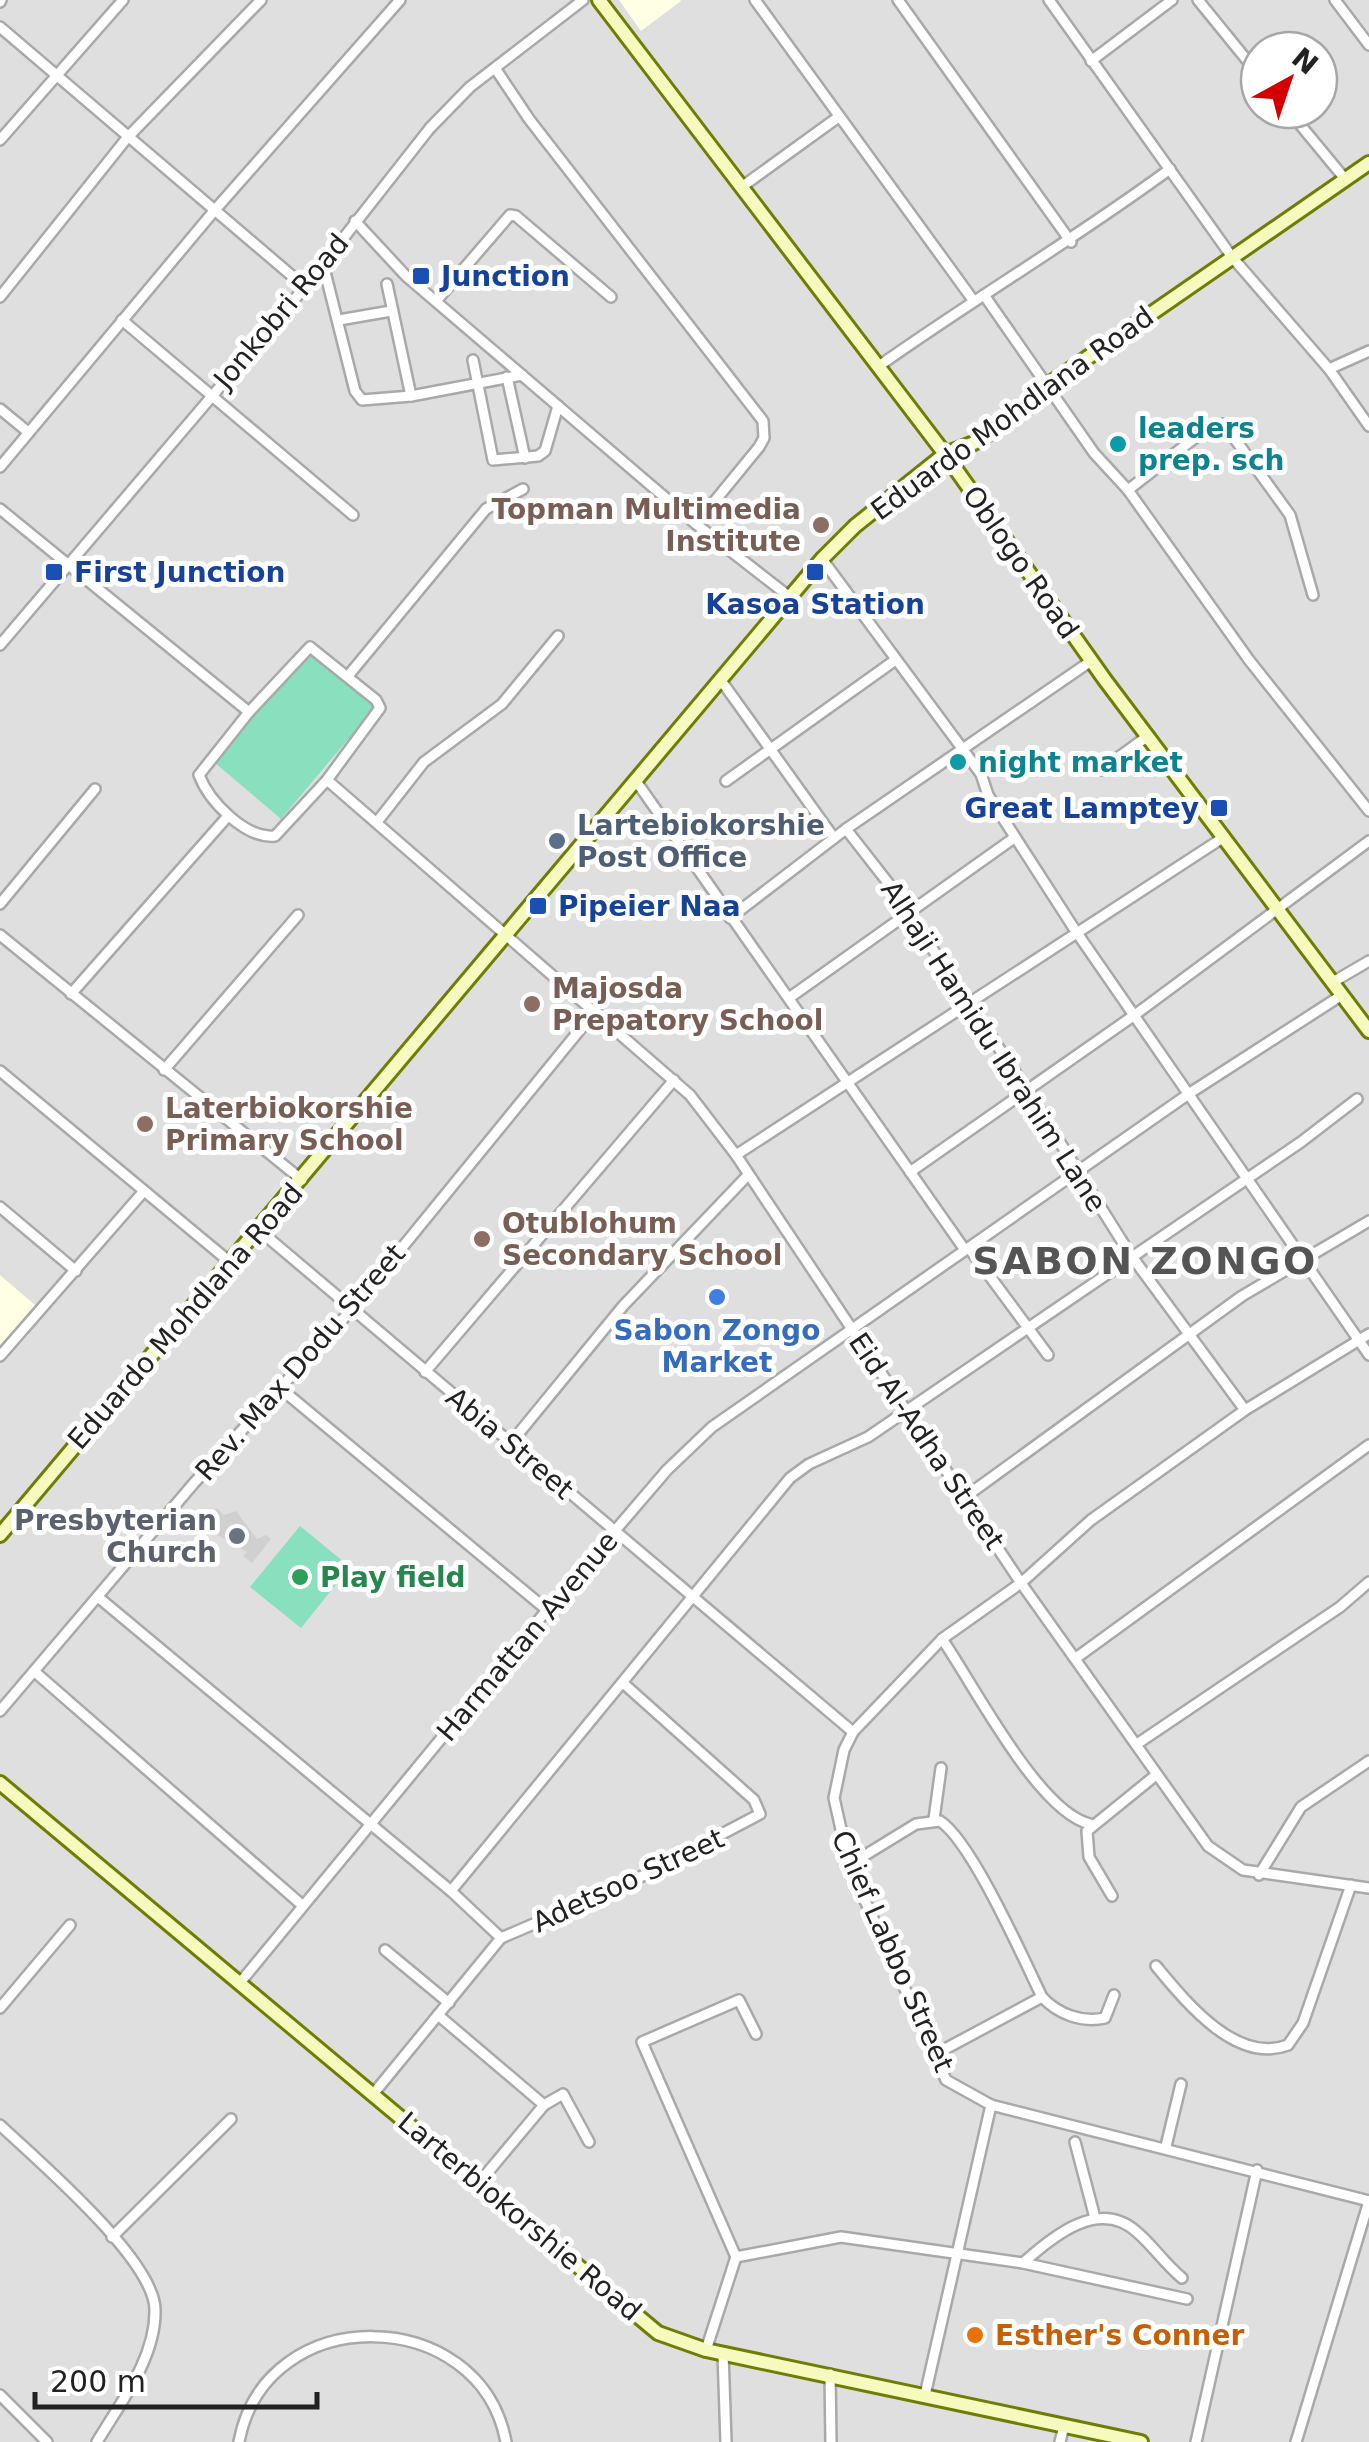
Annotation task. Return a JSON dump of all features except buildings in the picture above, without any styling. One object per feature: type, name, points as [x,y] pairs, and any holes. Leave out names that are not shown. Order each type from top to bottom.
[{"type":"main road","name":"Oblogo Road","points":[[599,0],[708,149],[743,186],[782,244],[945,454],[1091,661],[1369,1031]]},
{"type":"main road","name":"Eduardo Mohdlana Road","points":[[0,1535],[822,558],[855,526],[945,454],[974,442],[1030,406],[1045,388],[1369,163]]},
{"type":"main road","name":"Larterbiokorshie Road","points":[[0,1783],[658,2334],[706,2350],[1141,2442]]},
{"type":"street","points":[[0,140],[124,0]]},
{"type":"street","points":[[0,297],[127,138],[261,0]]},
{"type":"street","points":[[0,467],[214,210],[400,0]]},
{"type":"street","name":"Jonkobri Road","points":[[0,644],[304,287],[430,128],[495,68],[582,0]]},
{"type":"street","points":[[755,0],[837,118],[973,300]]},
{"type":"street","points":[[898,0],[1071,242]]},
{"type":"street","points":[[1050,0],[1232,256],[1330,370],[1369,426]]},
{"type":"street","points":[[1091,61],[1172,0]]},
{"type":"street","points":[[1198,0],[1239,50]]},
{"type":"street","points":[[1335,0],[1369,45]]},
{"type":"street","points":[[0,27],[304,287]]},
{"type":"street","points":[[495,68],[529,119],[763,422],[764,438],[759,447],[696,524]]},
{"type":"street","points":[[743,186],[837,118]]},
{"type":"street","points":[[1305,130],[1345,179]]},
{"type":"street","points":[[879,366],[973,300],[1071,242],[1170,169]]},
{"type":"street","points":[[436,301],[510,215],[516,216],[611,297]]},
{"type":"street","points":[[355,222],[436,301],[696,524],[791,598]]},
{"type":"street","points":[[323,264],[355,391],[362,400],[412,396],[522,375]]},
{"type":"street","points":[[387,284],[412,396]]},
{"type":"street","points":[[984,295],[1045,388],[1128,490],[1248,660],[1369,811]]},
{"type":"street","points":[[339,320],[391,311]]},
{"type":"street","points":[[122,320],[354,516]]},
{"type":"street","points":[[1330,370],[1369,351]]},
{"type":"street","points":[[473,360],[489,457],[503,462],[538,456],[550,444],[549,431],[558,406]]},
{"type":"street","points":[[507,377],[525,458]]},
{"type":"street","points":[[0,409],[28,432]]},
{"type":"street","points":[[1128,490],[1204,430],[1224,424],[1290,516],[1313,595]]},
{"type":"street","points":[[348,676],[486,509],[523,489]]},
{"type":"street","points":[[0,509],[249,712]]},
{"type":"street","points":[[822,558],[894,661],[981,774],[1014,838],[1369,1355]]},
{"type":"street","points":[[377,822],[424,762],[502,704],[558,636]]},
{"type":"street","points":[[310,647],[348,676],[380,708],[327,780],[275,836],[267,837],[228,816],[199,775],[249,712],[310,647]]},
{"type":"street","points":[[726,781],[894,661]]},
{"type":"street","points":[[730,918],[846,829],[1091,661]]},
{"type":"street","points":[[720,679],[834,838]]},
{"type":"street","points":[[1102,770],[1148,736]]},
{"type":"street","name":"Eid Al-Adha Street","points":[[327,780],[674,1080],[736,1155],[1020,1583],[1208,1846],[1229,1863],[1260,1874],[1369,1888]]},
{"type":"street","points":[[636,780],[910,1172],[1048,1356]]},
{"type":"street","points":[[0,904],[95,789]]},
{"type":"street","points":[[71,994],[228,816]]},
{"type":"street","name":"Alhaji Hamidu Ibrahim Lane","points":[[846,829],[1027,1090],[1130,1254],[1191,1331],[1246,1410]]},
{"type":"street","points":[[736,1155],[1224,837]]},
{"type":"street","points":[[789,998],[1014,838]]},
{"type":"street","points":[[910,1172],[1136,1014],[1369,842]]},
{"type":"street","points":[[164,1070],[298,915]]},
{"type":"street","points":[[0,934],[302,1180]]},
{"type":"street","points":[[1333,982],[1369,961]]},
{"type":"street","name":"Harmattan Avenue","points":[[240,1984],[547,1610],[712,1427],[1190,1094],[1342,995]]},
{"type":"street","name":"Rev. Max Dodu Street","points":[[0,1711],[352,1309],[596,1010]]},
{"type":"street","points":[[0,1071],[231,1263]]},
{"type":"street","points":[[425,1372],[674,1080]]},
{"type":"street","points":[[451,1891],[694,1601],[790,1478],[808,1464],[852,1446],[1357,1099]]},
{"type":"street","points":[[510,1444],[623,1306],[748,1175]]},
{"type":"street","points":[[0,1356],[144,1191]]},
{"type":"street","points":[[0,1207],[76,1271]]},
{"type":"street","points":[[964,1497],[1191,1331],[1369,1221]]},
{"type":"street","name":"Abia Street","points":[[259,1230],[853,1732]]},
{"type":"street","name":"Chief Labbo Street","points":[[1369,1334],[1246,1410],[1091,1520],[1020,1583],[942,1638],[853,1732],[844,1750],[834,1798],[848,1865],[946,2080],[991,2105],[1166,2146],[1369,2201]]},
{"type":"street","points":[[280,1388],[547,1610]]},
{"type":"street","points":[[1076,1658],[1369,1445]]},
{"type":"street","points":[[1137,1744],[1340,1607],[1369,1582]]},
{"type":"street","points":[[98,1597],[451,1891],[501,1938]]},
{"type":"street","points":[[942,1638],[1036,1780],[1064,1810],[1090,1824]]},
{"type":"street","points":[[35,1672],[302,1905]]},
{"type":"street","name":"Adetsoo Street","points":[[374,2093],[501,1938],[627,1884],[760,1814],[754,1800],[623,1683]]},
{"type":"street","points":[[1260,1874],[1301,1807],[1369,1761]]},
{"type":"street","points":[[934,1819],[940,1768]]},
{"type":"street","points":[[1090,1824],[1156,1775]]},
{"type":"street","points":[[848,1865],[916,1824],[934,1819],[946,1825],[960,1844],[1042,1997],[1064,2013],[1096,2020],[1105,2018],[1114,1995]]},
{"type":"street","points":[[1090,1824],[1090,1857],[1112,1896]]},
{"type":"street","points":[[1156,1966],[1236,2042],[1280,2048],[1296,2037],[1303,2022],[1351,1885]]},
{"type":"street","points":[[0,2008],[70,1926]]},
{"type":"street","points":[[386,1950],[450,2002]]},
{"type":"street","points":[[932,2056],[1042,1997]]},
{"type":"street","points":[[706,2350],[736,2257],[642,2042],[740,2000],[756,2034]]},
{"type":"street","points":[[438,2015],[544,2106]]},
{"type":"street","points":[[1166,2146],[1181,2084]]},
{"type":"street","points":[[478,2184],[544,2106],[563,2094],[589,2142]]},
{"type":"street","points":[[925,2395],[991,2105]]},
{"type":"street","points":[[112,2237],[231,2118]]},
{"type":"street","points":[[0,2125],[134,2261],[152,2293],[155,2312],[148,2349],[134,2381],[96,2442]]},
{"type":"street","points":[[1075,2142],[1095,2218]]},
{"type":"street","points":[[1196,2442],[1257,2170]]},
{"type":"street","points":[[1296,2442],[1369,2201]]},
{"type":"street","points":[[1023,2263],[1067,2229],[1095,2218],[1133,2229],[1182,2278]]},
{"type":"street","points":[[736,2257],[841,2237],[1023,2263],[1187,2299]]},
{"type":"street","points":[[239,2442],[258,2395],[288,2363],[330,2340],[367,2334],[427,2345],[465,2369],[503,2424],[506,2442]]},
{"type":"street","points":[[723,2353],[726,2442]]},
{"type":"street","points":[[830,2374],[832,2442]]},
{"type":"street","points":[[0,2395],[47,2442]]},
{"type":"street","points":[[1060,2442],[1064,2426]]},
{"type":"shaded area","points":[[0,0],[1369,0],[1369,2442],[0,2442]]},
{"type":"shaded area","points":[[619,0],[680,0],[681,1],[641,31]]},
{"type":"shaded area","points":[[0,1275],[35,1305],[0,1347]]},
{"type":"shaded area","name":"Presbyterian Church","points":[[217,1508],[224,1515],[236,1511],[257,1539],[266,1535],[271,1539],[252,1563],[243,1556],[247,1552],[214,1533],[217,1524],[210,1516]]},
{"type":"green space","points":[[308,649],[376,706],[281,819],[214,762]]},
{"type":"green space","name":"Play field","points":[[300,1526],[350,1567],[301,1628],[250,1587]]},
{"type":"place","name":"Junction","points":[[421,276]]},
{"type":"place","name":"leaders prep. sch","points":[[1118,444]]},
{"type":"place","name":"Topman Multimedia Institute","points":[[821,525]]},
{"type":"place","name":"First Junction","points":[[54,572]]},
{"type":"place","name":"Kasoa Station","points":[[815,572]]},
{"type":"place","name":"night market","points":[[958,762]]},
{"type":"place","name":"Great Lamptey","points":[[1219,808]]},
{"type":"place","name":"Lartebiokorshie Post Office","points":[[557,841]]},
{"type":"place","name":"Pipeier Naa","points":[[538,906]]},
{"type":"place","name":"Majosda Prepatory School","points":[[532,1004]]},
{"type":"place","name":"Laterbiokorshie Primary School","points":[[145,1124]]},
{"type":"place","name":"Otublohum Secondary School","points":[[482,1239]]},
{"type":"place","name":"Sabon Zongo Market","points":[[717,1297]]},
{"type":"place","name":"Presbyterian Church","points":[[237,1536]]},
{"type":"place","name":"Play field","points":[[300,1577]]},
{"type":"place","name":"Esther's Conner","points":[[975,2335]]},
{"type":"district","name":"SABON ZONGO","points":[[1145,1261]]}]
